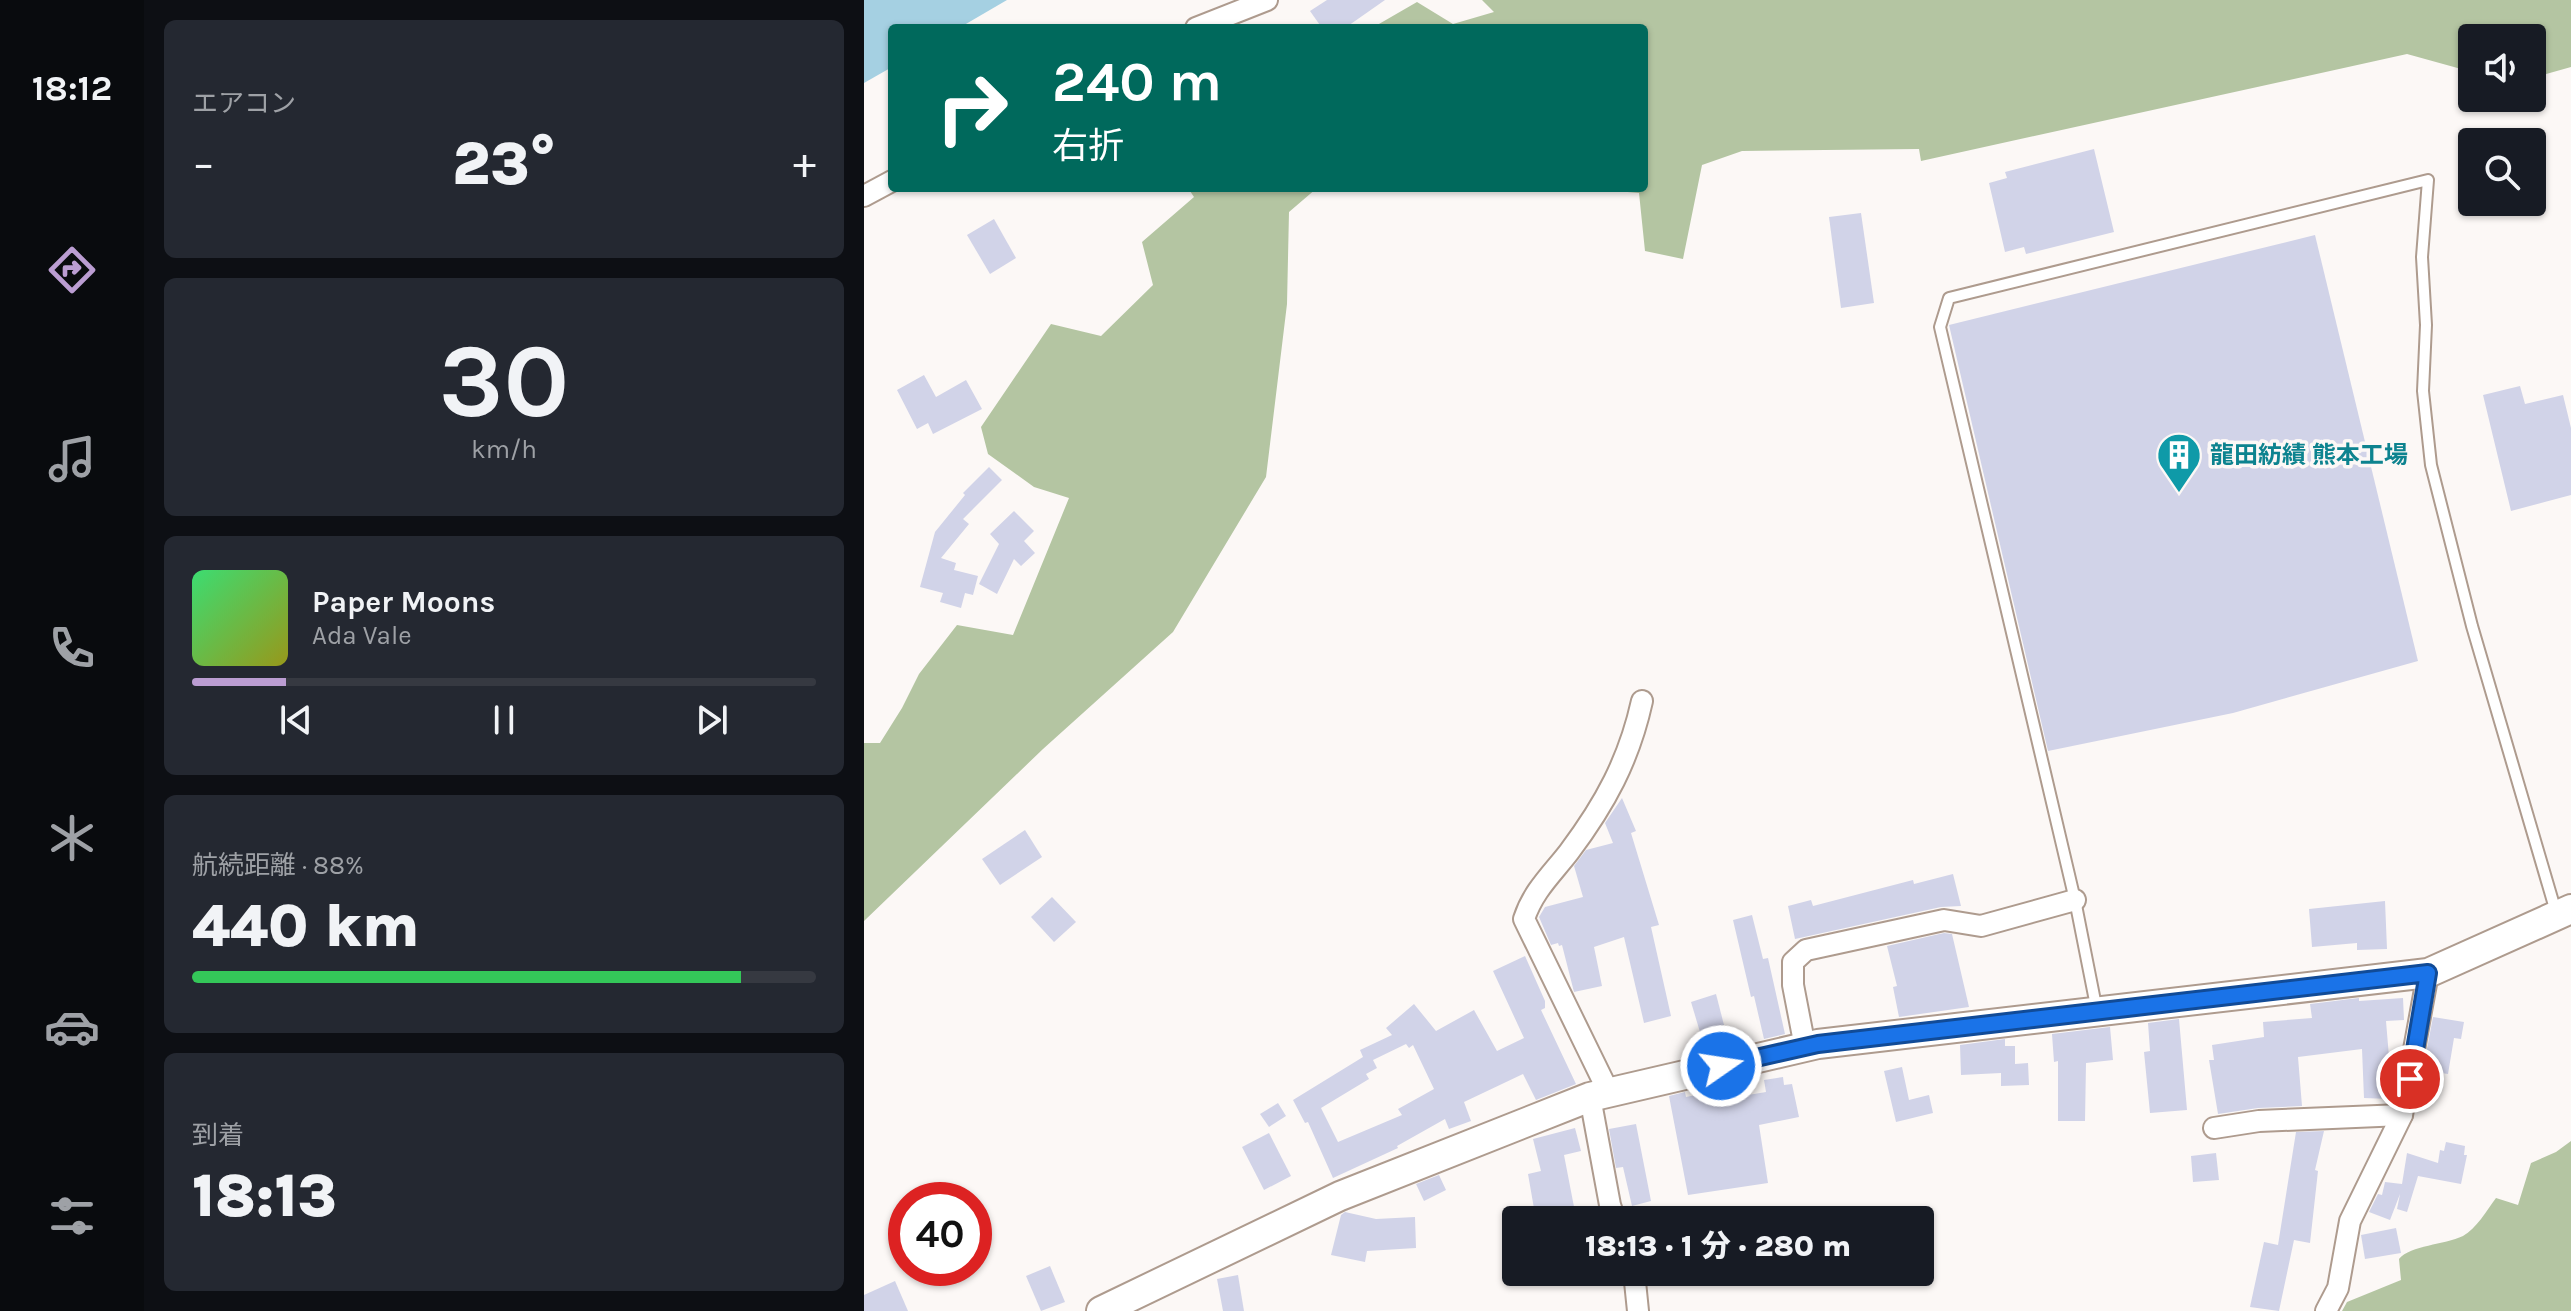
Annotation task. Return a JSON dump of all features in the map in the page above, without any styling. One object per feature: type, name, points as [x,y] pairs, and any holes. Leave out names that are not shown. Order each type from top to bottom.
[{"type":"street","points":[[1206,24],[1267,0]]},
{"type":"street","points":[[864,196],[888,183]]},
{"type":"street","points":[[1610,1206],[1600,1095],[1524,919],[1531,900],[1569,851],[1627,759],[1642,701]]},
{"type":"street","points":[[1805,1047],[1793,985],[1793,962],[1806,950],[1944,920],[1981,926],[2075,900]]},
{"type":"street","points":[[1101,1311],[1340,1196],[1600,1095],[1805,1047],[2428,973],[2564,912]]},
{"type":"street","points":[[2326,1311],[2338,1288],[2350,1221],[2402,1115],[2428,973]]},
{"type":"street","points":[[2214,1128],[2259,1121],[2402,1115]]},
{"type":"street","points":[[1635,1286],[1638,1311]]},
{"type":"lane","points":[[2097,1013],[2075,900],[1940,327],[1949,298],[2428,180],[2422,257],[2426,325],[2423,391],[2431,465],[2472,626],[2564,912]]},
{"type":"green space","points":[[1482,0],[2571,0],[2571,67],[2546,74],[2546,24],[2458,24],[2458,68],[2407,54],[1921,161],[1919,149],[1742,151],[1702,165],[1683,259],[1645,251],[1639,193],[1627,192],[1648,192],[1648,24],[1453,24],[1494,12]]},
{"type":"green space","points":[[1417,2],[1453,24],[1379,24]]},
{"type":"green space","points":[[1191,192],[1312,192],[1289,212],[1287,304],[1266,477],[1173,632],[1043,749],[864,921],[864,743],[880,743],[919,674],[957,625],[1013,635],[1069,498],[1034,487],[988,454],[981,427],[1051,324],[1101,336],[1153,285],[1142,242],[1194,197]]},
{"type":"green space","points":[[2571,1141],[2571,1311],[2342,1311],[2347,1302],[2401,1280],[2399,1259],[2404,1254],[2468,1233],[2496,1198],[2518,1205],[2531,1163],[2556,1152]]},
{"type":"water","points":[[864,0],[1007,0],[966,24],[888,24],[888,69],[864,83]]},
{"type":"building","points":[[1327,0],[1385,0],[1351,24],[1319,24],[1310,11]]},
{"type":"building","points":[[2094,149],[2114,232],[2026,254],[2024,247],[2005,252],[1989,183],[2007,178],[2005,172]]},
{"type":"building","points":[[1861,213],[1874,303],[1841,308],[1829,217]]},
{"type":"building","points":[[994,219],[1016,258],[990,274],[967,235]]},
{"type":"building","name":"龍田紡績 熊本工場","points":[[2315,235],[2418,661],[2233,713],[2048,751],[1949,325]]},
{"type":"building","points":[[924,375],[936,397],[966,380],[982,409],[933,434],[928,423],[917,429],[897,390]]},
{"type":"building","points":[[2520,386],[2525,404],[2563,395],[2571,428],[2571,495],[2511,511],[2483,395]]},
{"type":"building","points":[[989,467],[1002,480],[963,519],[969,524],[941,558],[956,563],[954,570],[978,576],[973,595],[965,593],[961,608],[940,602],[943,593],[920,587],[935,532],[965,495],[963,493]]},
{"type":"building","points":[[1014,511],[1034,531],[1024,541],[1035,553],[1021,566],[1014,559],[997,594],[979,584],[999,544],[990,534]]},
{"type":"building","points":[[1622,798],[1636,831],[1631,833],[1659,925],[1651,927],[1671,1016],[1644,1023],[1624,937],[1594,947],[1602,986],[1574,992],[1562,945],[1551,945],[1539,917],[1545,907],[1583,897],[1574,866],[1586,850],[1613,843],[1605,823]]},
{"type":"building","points":[[1025,830],[1042,857],[1000,885],[982,859]]},
{"type":"building","points":[[1953,874],[1961,906],[1941,907],[1795,939],[1788,906],[1811,900],[1813,906],[1913,880],[1914,884]]},
{"type":"building","points":[[1052,897],[1076,922],[1054,942],[1031,917]]},
{"type":"building","points":[[2385,901],[2387,949],[2357,950],[2357,943],[2312,947],[2309,909]]},
{"type":"building","points":[[1752,915],[1763,959],[1768,958],[1785,1034],[1764,1039],[1733,920]]},
{"type":"building","points":[[1944,933],[1952,934],[1969,1007],[1899,1017],[1893,987],[1897,986],[1887,946]]},
{"type":"building","points":[[1525,956],[1545,1001],[1545,1008],[1541,1010],[1576,1084],[1536,1100],[1523,1074],[1464,1102],[1471,1121],[1449,1129],[1445,1119],[1398,1148],[1333,1178],[1308,1122],[1305,1123],[1293,1100],[1363,1057],[1360,1050],[1392,1035],[1386,1028],[1414,1004],[1436,1031],[1474,1010],[1497,1051],[1524,1038],[1493,971]],"holes":[[[1406,1044],[1409,1048],[1413,1045],[1434,1089],[1398,1109],[1402,1115],[1338,1142],[1321,1108],[1369,1079],[1366,1074],[1377,1068],[1373,1060]]]},
{"type":"building","points":[[1716,994],[1724,1025],[1700,1032],[1691,1002]]},
{"type":"building","points":[[2359,998],[2359,1001],[2403,998],[2404,1020],[2386,1021],[2389,1099],[2364,1098],[2362,1049],[2298,1057],[2302,1106],[2218,1114],[2209,1060],[2214,1060],[2212,1045],[2264,1037],[2263,1022],[2312,1018],[2310,1004]]},
{"type":"building","points":[[2433,1017],[2464,1022],[2461,1039],[2454,1038],[2448,1074],[2423,1070]]},
{"type":"building","points":[[2179,1019],[2187,1110],[2150,1113],[2144,1052],[2150,1051],[2148,1023]]},
{"type":"building","points":[[2110,1027],[2113,1060],[2086,1063],[2085,1121],[2058,1121],[2058,1061],[2054,1062],[2052,1034]]},
{"type":"building","points":[[2005,1039],[2005,1046],[2015,1046],[2015,1064],[2028,1063],[2029,1085],[2001,1086],[2001,1073],[1961,1075],[1960,1045]]},
{"type":"building","points":[[1902,1067],[1909,1100],[1929,1095],[1933,1113],[1896,1122],[1884,1071]]},
{"type":"building","points":[[1783,1077],[1784,1085],[1792,1084],[1799,1117],[1759,1125],[1768,1183],[1688,1195],[1669,1096],[1685,1092],[1686,1097],[1734,1087],[1736,1097],[1766,1092],[1764,1080]]},
{"type":"building","points":[[1278,1103],[1286,1116],[1269,1127],[1260,1114]]},
{"type":"building","points":[[1636,1124],[1651,1201],[1632,1206],[1623,1167],[1616,1168],[1609,1129]]},
{"type":"building","points":[[1575,1128],[1581,1151],[1564,1155],[1574,1206],[1534,1206],[1528,1174],[1541,1171],[1533,1139]]},
{"type":"building","points":[[2324,1131],[2315,1170],[2318,1171],[2310,1243],[2294,1240],[2279,1311],[2250,1307],[2264,1242],[2278,1245],[2296,1132]]},
{"type":"building","points":[[1269,1133],[1291,1176],[1264,1190],[1242,1147]]},
{"type":"building","points":[[2446,1142],[2465,1146],[2464,1155],[2467,1155],[2461,1184],[2418,1176],[2407,1212],[2397,1209],[2400,1194],[2390,1220],[2369,1212],[2378,1194],[2382,1195],[2385,1182],[2402,1184],[2407,1153],[2438,1163],[2440,1150],[2444,1151]]},
{"type":"building","points":[[2216,1153],[2219,1180],[2193,1182],[2191,1156]]},
{"type":"building","points":[[1439,1175],[1446,1190],[1424,1201],[1416,1184]]},
{"type":"building","points":[[1345,1212],[1376,1219],[1415,1217],[1416,1248],[1367,1251],[1365,1262],[1331,1255],[1341,1215]]},
{"type":"building","points":[[2396,1228],[2401,1253],[2365,1259],[2361,1235]]},
{"type":"building","points":[[1050,1266],[1065,1302],[1041,1311],[1026,1276]]},
{"type":"building","points":[[1238,1275],[1244,1311],[1223,1311],[1217,1279]]},
{"type":"building","points":[[888,1284],[897,1286],[908,1311],[864,1311],[864,1295]]},
{"type":"place","name":"龍田紡績 熊本工場","points":[[2179,494]]},
{"type":"route","points":[[1721,1066],[1818,1044],[2428,973],[2410,1079]]}]
